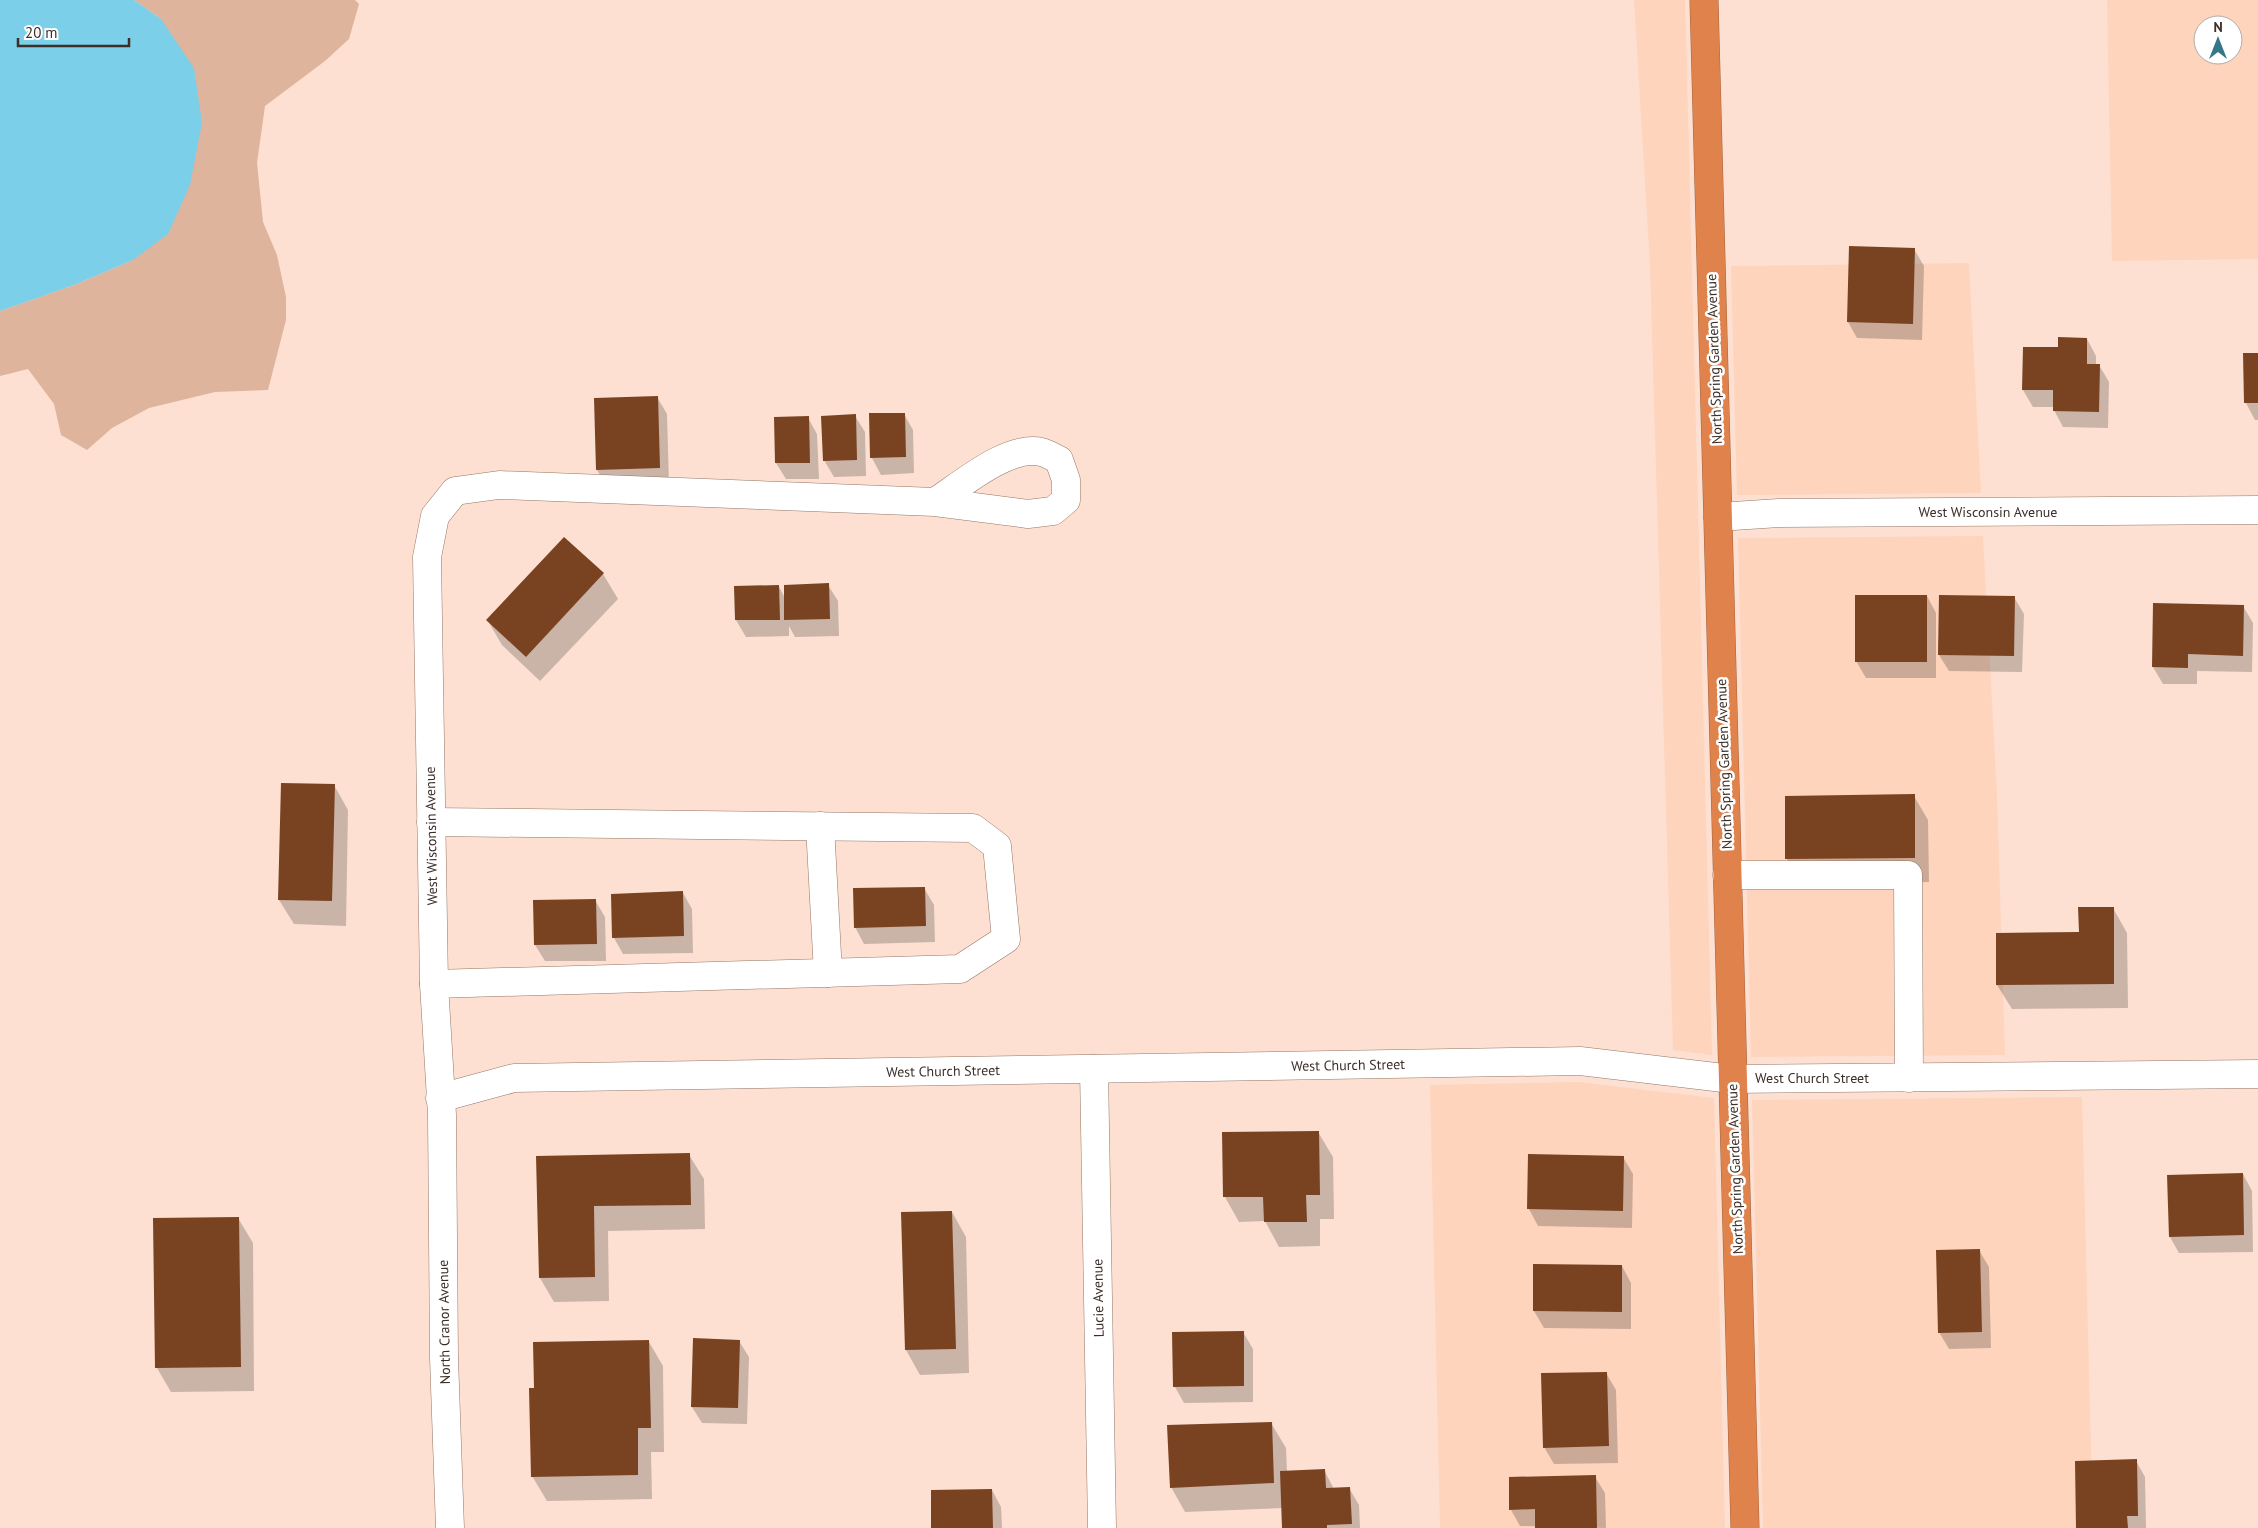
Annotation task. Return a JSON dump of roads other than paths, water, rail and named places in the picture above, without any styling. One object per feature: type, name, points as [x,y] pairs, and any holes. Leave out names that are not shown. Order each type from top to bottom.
[{"type":"highway","name":"North Spring Garden Avenue","points":[[1704,0],[1745,1528]]},
{"type":"street","name":"West Wisconsin Avenue","points":[[441,1107],[434,984],[427,557],[435,516],[455,491],[498,485],[935,502]]},
{"type":"street","name":"West Wisconsin Avenue","points":[[1718,517],[1779,512],[2258,510]]},
{"type":"street","points":[[431,822],[973,828],[997,846],[1006,939],[960,969],[434,984]]},
{"type":"street","points":[[820,826],[828,973]]},
{"type":"street","points":[[1727,875],[1908,875],[1910,1078]]},
{"type":"street","name":"West Church Street","points":[[441,1107],[514,1078],[1580,1061],[1732,1079],[2258,1074]]},
{"type":"street","name":"Lucie Avenue","points":[[1094,1069],[1102,1528]]},
{"type":"street","name":"North Cranor Avenue","points":[[441,1107],[444,1358],[450,1528]]},
{"type":"water","points":[[0,0],[134,0],[161,19],[194,68],[202,123],[190,185],[168,234],[133,260],[74,285],[0,311]]}]
